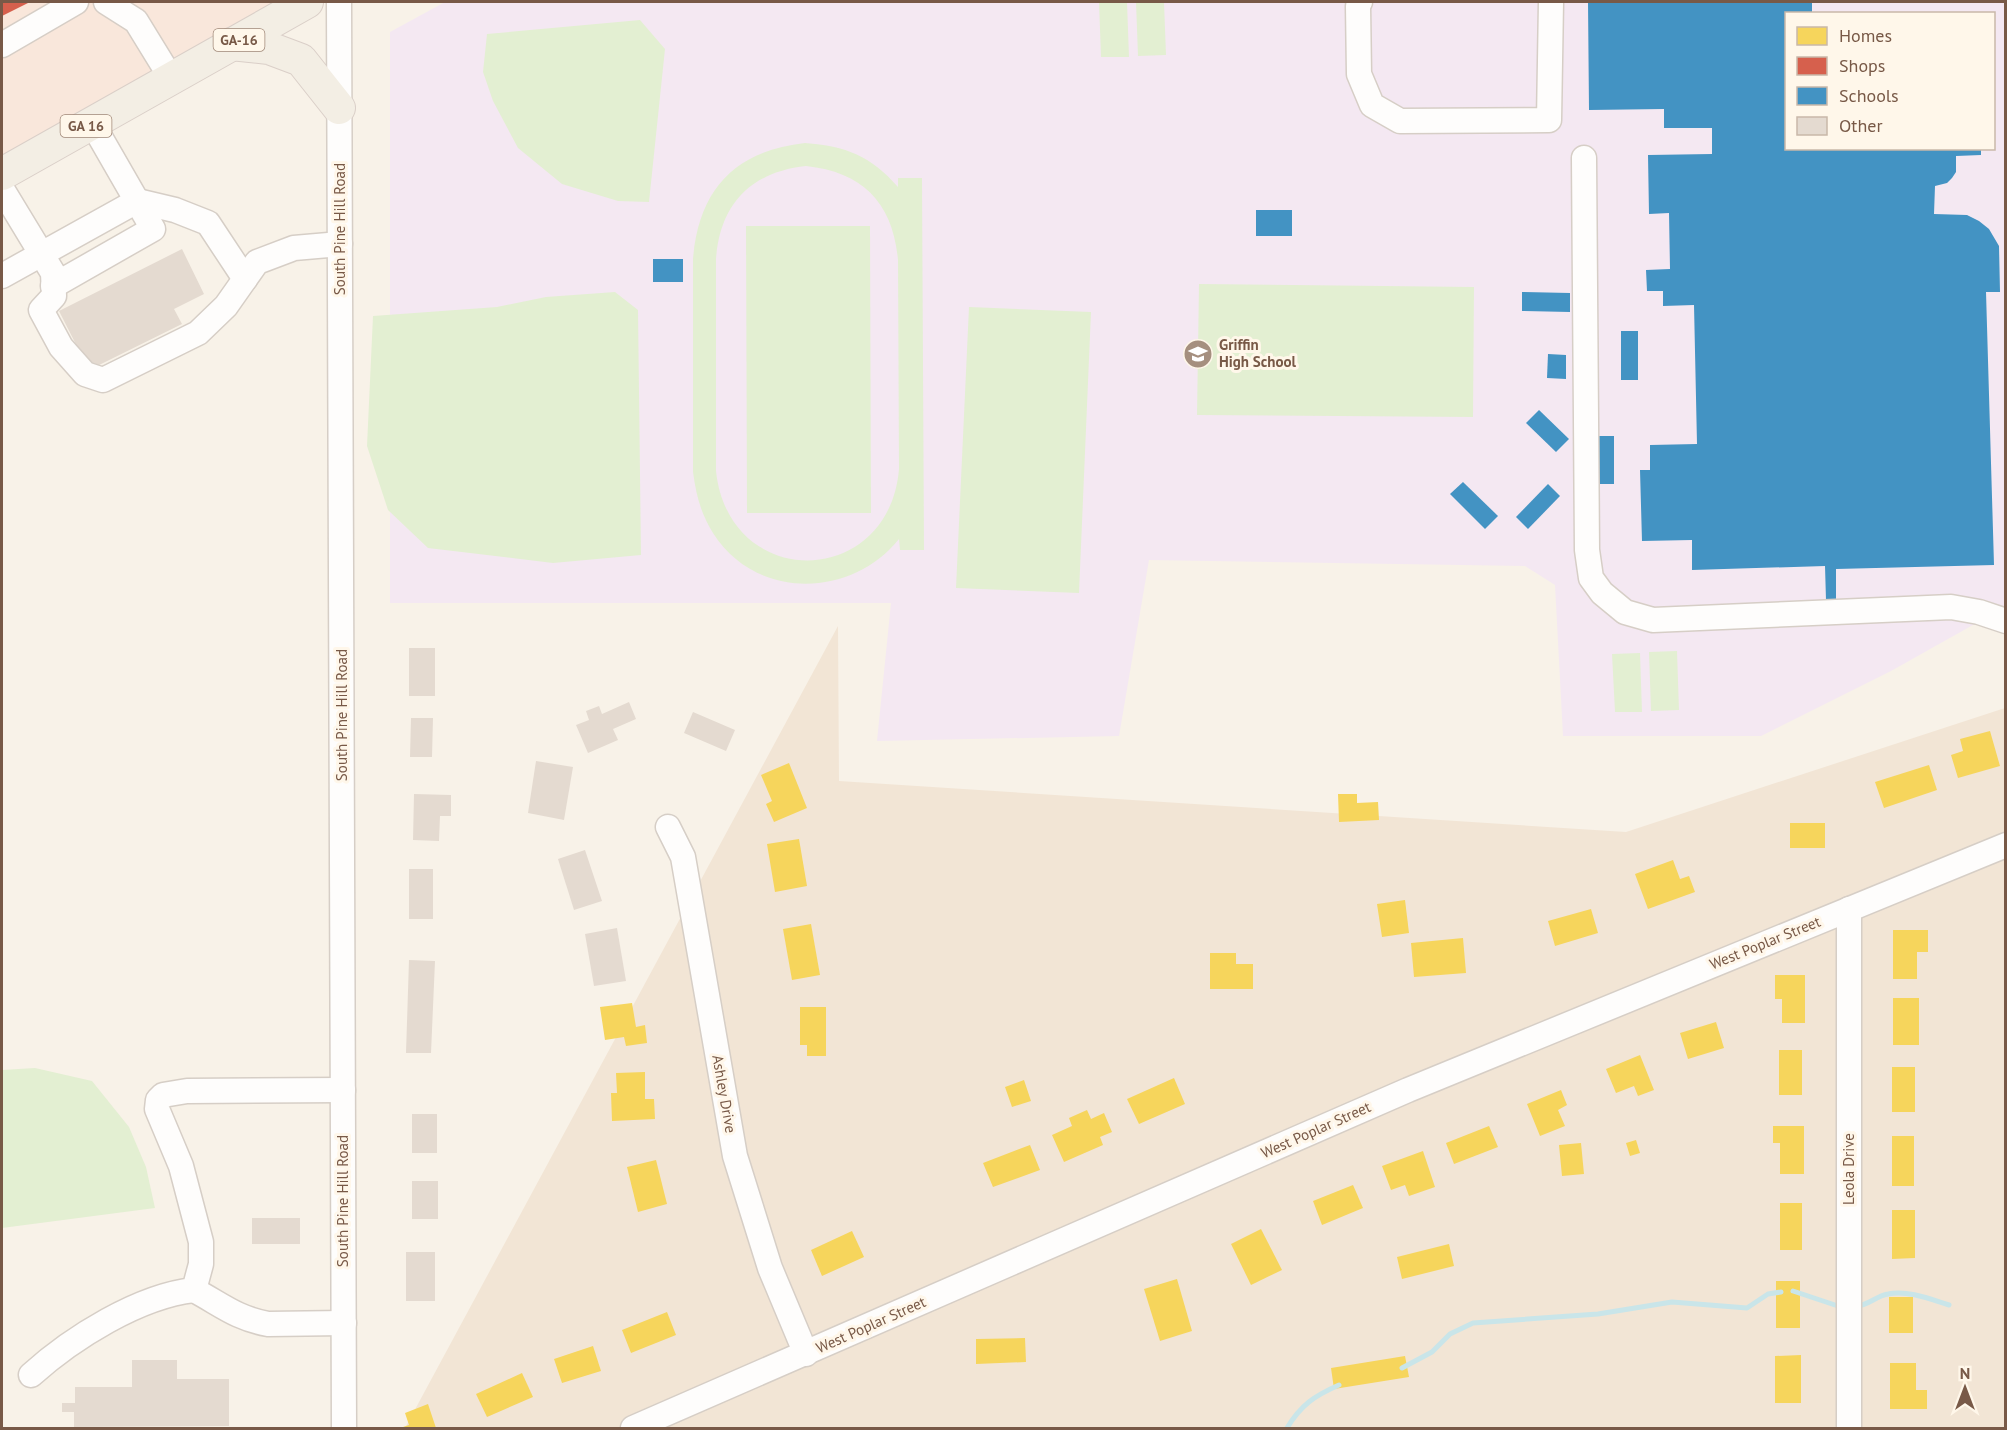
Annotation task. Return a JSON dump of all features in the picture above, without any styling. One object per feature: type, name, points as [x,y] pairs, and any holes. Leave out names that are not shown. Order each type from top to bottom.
[{"type":"main road","name":"GA-16","points":[[171,78],[307,2]]},
{"type":"main road","points":[[231,44],[269,48],[301,60],[339,108]]},
{"type":"main road","name":"GA 16","points":[[2,174],[171,78]]},
{"type":"street","points":[[2,45],[76,2]]},
{"type":"street","points":[[106,2],[136,21],[171,78]]},
{"type":"street","name":"South Pine Hill Road","points":[[339,2],[344,1428]]},
{"type":"street","points":[[1360,2],[1358,6],[1359,74],[1371,105],[1400,121],[1549,120],[1551,2]]},
{"type":"street","points":[[54,286],[153,229],[92,123]]},
{"type":"street","points":[[1584,158],[1587,550],[1591,578],[1602,593],[1625,612],[1653,620],[1951,606],[2006,621]]},
{"type":"street","points":[[2,189],[52,273],[54,296],[41,310],[61,347],[85,375],[103,380],[198,333],[226,306],[257,262],[294,248],[340,244]]},
{"type":"street","points":[[2,276],[137,201],[175,210],[208,223],[245,279]]},
{"type":"street","name":"Ashley Drive","points":[[668,827],[683,857],[735,1156],[770,1268],[806,1354]]},
{"type":"street","name":"West Poplar Street","points":[[633,1428],[1408,1090],[2006,845]]},
{"type":"street","name":"Leola Drive","points":[[1849,909],[1849,1428]]},
{"type":"street","points":[[194,1290],[201,1264],[201,1242],[181,1166],[157,1109],[159,1100],[163,1095],[187,1091],[343,1090]]},
{"type":"street","points":[[31,1376],[70,1344],[123,1314],[165,1294],[194,1290],[231,1313],[268,1324],[344,1323]]},
{"type":"shaded area","points":[[2,2],[322,2],[2,160]]},
{"type":"shaded area","name":"Griffin High School","points":[[445,2],[2005,2],[2005,607],[1891,671],[1761,736],[1563,736],[1555,585],[1525,566],[1149,560],[1119,736],[877,741],[891,603],[390,603],[390,32]]},
{"type":"shaded area","points":[[838,626],[839,781],[1626,832],[2005,708],[2005,1428],[405,1428]]},
{"type":"green space","points":[[1099,2],[1127,2],[1129,57],[1101,57]]},
{"type":"green space","points":[[1136,2],[1164,2],[1166,55],[1138,56]]},
{"type":"green space","points":[[640,20],[665,49],[649,202],[618,201],[562,184],[518,148],[493,101],[483,72],[487,34]]},
{"type":"green space","points":[[805,143],[820,144],[857,154],[878,167],[898,187],[898,178],[922,178],[924,550],[900,550],[899,539],[879,558],[856,573],[831,581],[804,584],[778,580],[754,571],[731,555],[705,519],[697,496],[693,472],[693,259],[697,234],[703,212],[725,178],[740,165],[780,147]],"holes":[[[806,166],[826,169],[859,183],[872,194],[890,222],[895,240],[898,260],[899,469],[889,509],[868,537],[840,554],[809,560],[777,555],[749,539],[727,511],[716,471],[716,259],[724,222],[742,194],[754,184],[769,175],[787,169]]]},
{"type":"green space","points":[[746,226],[870,226],[871,513],[747,513]]},
{"type":"green space","points":[[1199,284],[1474,287],[1473,417],[1197,415]]},
{"type":"green space","points":[[615,292],[638,310],[641,555],[553,563],[428,548],[388,510],[367,446],[373,316],[497,307],[546,297]]},
{"type":"green space","points":[[969,307],[1091,312],[1079,593],[956,588]]},
{"type":"green space","points":[[1677,651],[1679,710],[1651,711],[1649,652]]},
{"type":"green space","points":[[1640,653],[1642,712],[1615,712],[1612,654]]},
{"type":"green space","points":[[35,1068],[92,1081],[129,1127],[146,1167],[155,1208],[2,1228],[2,1070]]},
{"type":"building: Homes","points":[[1990,731],[2000,766],[1958,778],[1951,755],[1963,751],[1960,739]]},
{"type":"building: Homes","points":[[789,763],[807,808],[774,822],[766,804],[772,801],[761,775]]},
{"type":"building: Homes","points":[[1929,765],[1937,790],[1884,808],[1875,782]]},
{"type":"building: Homes","points":[[1338,794],[1357,794],[1357,803],[1378,802],[1379,820],[1339,822]]},
{"type":"building: Homes","points":[[1790,823],[1825,823],[1825,848],[1790,848]]},
{"type":"building: Homes","points":[[799,839],[807,886],[775,892],[767,844]]},
{"type":"building: Homes","points":[[1673,860],[1680,879],[1689,876],[1695,892],[1648,909],[1635,874]]},
{"type":"building: Homes","points":[[1405,900],[1409,933],[1382,937],[1377,904]]},
{"type":"building: Homes","points":[[1591,909],[1598,933],[1555,946],[1548,921]]},
{"type":"building: Homes","points":[[811,924],[820,975],[792,980],[783,929]]},
{"type":"building: Homes","points":[[1893,930],[1928,930],[1928,952],[1917,952],[1917,979],[1893,979]]},
{"type":"building: Homes","points":[[1463,938],[1466,973],[1414,977],[1411,943]]},
{"type":"building: Homes","points":[[1210,953],[1236,953],[1236,964],[1253,964],[1253,989],[1210,989]]},
{"type":"building: Homes","points":[[1775,975],[1805,975],[1805,1023],[1782,1023],[1782,999],[1775,999]]},
{"type":"building: Homes","points":[[1893,998],[1919,998],[1919,1045],[1893,1045]]},
{"type":"building: Homes","points":[[632,1003],[636,1027],[645,1025],[647,1043],[626,1046],[624,1037],[605,1040],[600,1007]]},
{"type":"building: Homes","points":[[800,1007],[826,1007],[826,1056],[807,1056],[807,1045],[800,1045]]},
{"type":"building: Homes","points":[[1716,1022],[1724,1048],[1688,1059],[1680,1033]]},
{"type":"building: Homes","points":[[1779,1050],[1802,1050],[1802,1095],[1779,1095]]},
{"type":"building: Homes","points":[[1640,1055],[1654,1090],[1638,1096],[1634,1086],[1616,1093],[1606,1069]]},
{"type":"building: Homes","points":[[1892,1067],[1915,1067],[1915,1112],[1892,1112]]},
{"type":"building: Homes","points":[[645,1072],[645,1099],[654,1099],[655,1119],[612,1121],[611,1093],[617,1093],[616,1073]]},
{"type":"building: Homes","points":[[1174,1078],[1185,1104],[1139,1124],[1127,1099]]},
{"type":"building: Homes","points":[[1024,1080],[1031,1101],[1012,1107],[1005,1087]]},
{"type":"building: Homes","points":[[1561,1090],[1567,1105],[1558,1110],[1565,1126],[1540,1136],[1527,1104]]},
{"type":"building: Homes","points":[[1087,1110],[1091,1119],[1104,1113],[1112,1132],[1100,1137],[1103,1145],[1064,1162],[1052,1135],[1072,1126],[1069,1118]]},
{"type":"building: Homes","points":[[1489,1126],[1498,1147],[1454,1164],[1446,1143]]},
{"type":"building: Homes","points":[[1773,1126],[1804,1126],[1804,1174],[1780,1174],[1780,1143],[1773,1143]]},
{"type":"building: Homes","points":[[1892,1136],[1914,1136],[1914,1186],[1892,1186]]},
{"type":"building: Homes","points":[[1636,1140],[1640,1153],[1630,1156],[1626,1143]]},
{"type":"building: Homes","points":[[1581,1143],[1584,1174],[1562,1176],[1559,1145]]},
{"type":"building: Homes","points":[[1030,1145],[1040,1170],[993,1187],[983,1163]]},
{"type":"building: Homes","points":[[1423,1151],[1435,1187],[1409,1196],[1405,1185],[1391,1190],[1382,1166]]},
{"type":"building: Homes","points":[[656,1160],[667,1204],[638,1212],[627,1167]]},
{"type":"building: Homes","points":[[1353,1185],[1363,1208],[1322,1225],[1313,1201]]},
{"type":"building: Homes","points":[[1780,1203],[1802,1203],[1802,1250],[1780,1250]]},
{"type":"building: Homes","points":[[1892,1210],[1915,1210],[1915,1258],[1892,1259]]},
{"type":"building: Homes","points":[[1261,1229],[1282,1270],[1251,1285],[1231,1244]]},
{"type":"building: Homes","points":[[852,1231],[864,1257],[822,1276],[811,1250]]},
{"type":"building: Homes","points":[[1449,1244],[1454,1266],[1402,1279],[1397,1257]]},
{"type":"building: Homes","points":[[1177,1279],[1192,1331],[1160,1341],[1144,1289]]},
{"type":"building: Homes","points":[[1776,1281],[1800,1281],[1800,1328],[1776,1328]]},
{"type":"building: Homes","points":[[1889,1297],[1913,1297],[1913,1333],[1889,1333]]},
{"type":"building: Homes","points":[[667,1312],[676,1335],[631,1353],[622,1330]]},
{"type":"building: Homes","points":[[1025,1338],[1026,1362],[976,1364],[976,1339]]},
{"type":"building: Homes","points":[[593,1346],[601,1371],[562,1383],[554,1359]]},
{"type":"building: Homes","points":[[1801,1355],[1801,1403],[1775,1403],[1775,1356]]},
{"type":"building: Homes","points":[[1405,1356],[1409,1377],[1334,1389],[1331,1368]]},
{"type":"building: Homes","points":[[1890,1363],[1916,1363],[1916,1390],[1927,1390],[1927,1409],[1890,1409]]},
{"type":"building: Homes","points":[[522,1373],[533,1397],[487,1417],[476,1394]]},
{"type":"building: Homes","points":[[428,1404],[436,1428],[400,1428],[409,1425],[405,1413]]},
{"type":"building: Shops","points":[[2,2],[30,2],[2,16]]},
{"type":"building: Schools","points":[[1588,2],[1812,2],[1812,12],[1785,12],[1785,150],[1981,150],[1981,155],[1956,156],[1956,172],[1952,178],[1947,183],[1935,186],[1934,214],[1967,215],[1989,229],[1999,246],[2000,292],[1986,292],[1994,565],[1836,569],[1836,599],[1826,600],[1825,566],[1692,570],[1692,540],[1642,541],[1640,470],[1650,470],[1650,445],[1697,444],[1694,305],[1663,306],[1663,291],[1647,291],[1646,270],[1670,269],[1669,213],[1649,214],[1648,155],[1712,154],[1712,128],[1664,128],[1664,109],[1589,110]]},
{"type":"building: Schools","points":[[1256,210],[1292,210],[1292,236],[1256,236]]},
{"type":"building: Schools","points":[[653,259],[683,259],[683,282],[653,282]]},
{"type":"building: Schools","points":[[1522,292],[1570,293],[1570,312],[1522,311]]},
{"type":"building: Schools","points":[[1621,331],[1638,331],[1638,380],[1621,380]]},
{"type":"building: Schools","points":[[1548,354],[1566,355],[1566,379],[1547,378]]},
{"type":"building: Schools","points":[[1539,410],[1569,439],[1556,452],[1526,423]]},
{"type":"building: Schools","points":[[1595,436],[1614,436],[1614,484],[1595,484]]},
{"type":"building: Schools","points":[[1463,482],[1498,516],[1485,529],[1450,494]]},
{"type":"building: Schools","points":[[1548,484],[1560,496],[1528,529],[1516,517]]},
{"type":"building: Other","points":[[182,249],[204,294],[174,309],[182,324],[89,370],[59,311]]},
{"type":"building: Other","points":[[409,648],[435,648],[435,696],[409,696]]},
{"type":"building: Other","points":[[629,702],[636,719],[613,729],[618,740],[588,753],[576,725],[589,720],[586,711],[599,706],[602,714]]},
{"type":"building: Other","points":[[693,712],[735,730],[726,751],[684,733]]},
{"type":"building: Other","points":[[411,718],[433,718],[432,757],[410,757]]},
{"type":"building: Other","points":[[536,761],[573,767],[564,820],[528,813]]},
{"type":"building: Other","points":[[414,794],[451,795],[451,816],[440,816],[439,841],[413,840]]},
{"type":"building: Other","points":[[585,850],[602,901],[574,910],[558,859]]},
{"type":"building: Other","points":[[409,869],[433,869],[433,919],[409,919]]},
{"type":"building: Other","points":[[617,928],[626,981],[594,986],[585,934]]},
{"type":"building: Other","points":[[409,960],[435,961],[431,1053],[406,1053]]},
{"type":"building: Other","points":[[412,1114],[437,1114],[437,1153],[412,1153]]},
{"type":"building: Other","points":[[412,1181],[438,1181],[438,1219],[412,1219]]},
{"type":"building: Other","points":[[252,1218],[300,1218],[300,1244],[252,1244]]},
{"type":"building: Other","points":[[406,1252],[435,1252],[435,1301],[406,1301]]},
{"type":"building: Other","points":[[132,1360],[177,1360],[177,1379],[229,1379],[229,1426],[74,1427],[74,1412],[62,1412],[62,1403],[75,1403],[75,1387],[132,1387]]},
{"type":"waterway","points":[[1793,1291],[1841,1307]]},
{"type":"waterway","points":[[1402,1368],[1432,1352],[1450,1334],[1473,1323],[1598,1314],[1672,1302],[1747,1308],[1768,1294],[1781,1292]]},
{"type":"waterway","points":[[1857,1306],[1884,1295],[1896,1293],[1919,1296],[1949,1305]]},
{"type":"waterway","points":[[1287,1428],[1309,1402],[1339,1385]]},
{"type":"place","name":"Griffin High School","points":[[1198,354]]}]
